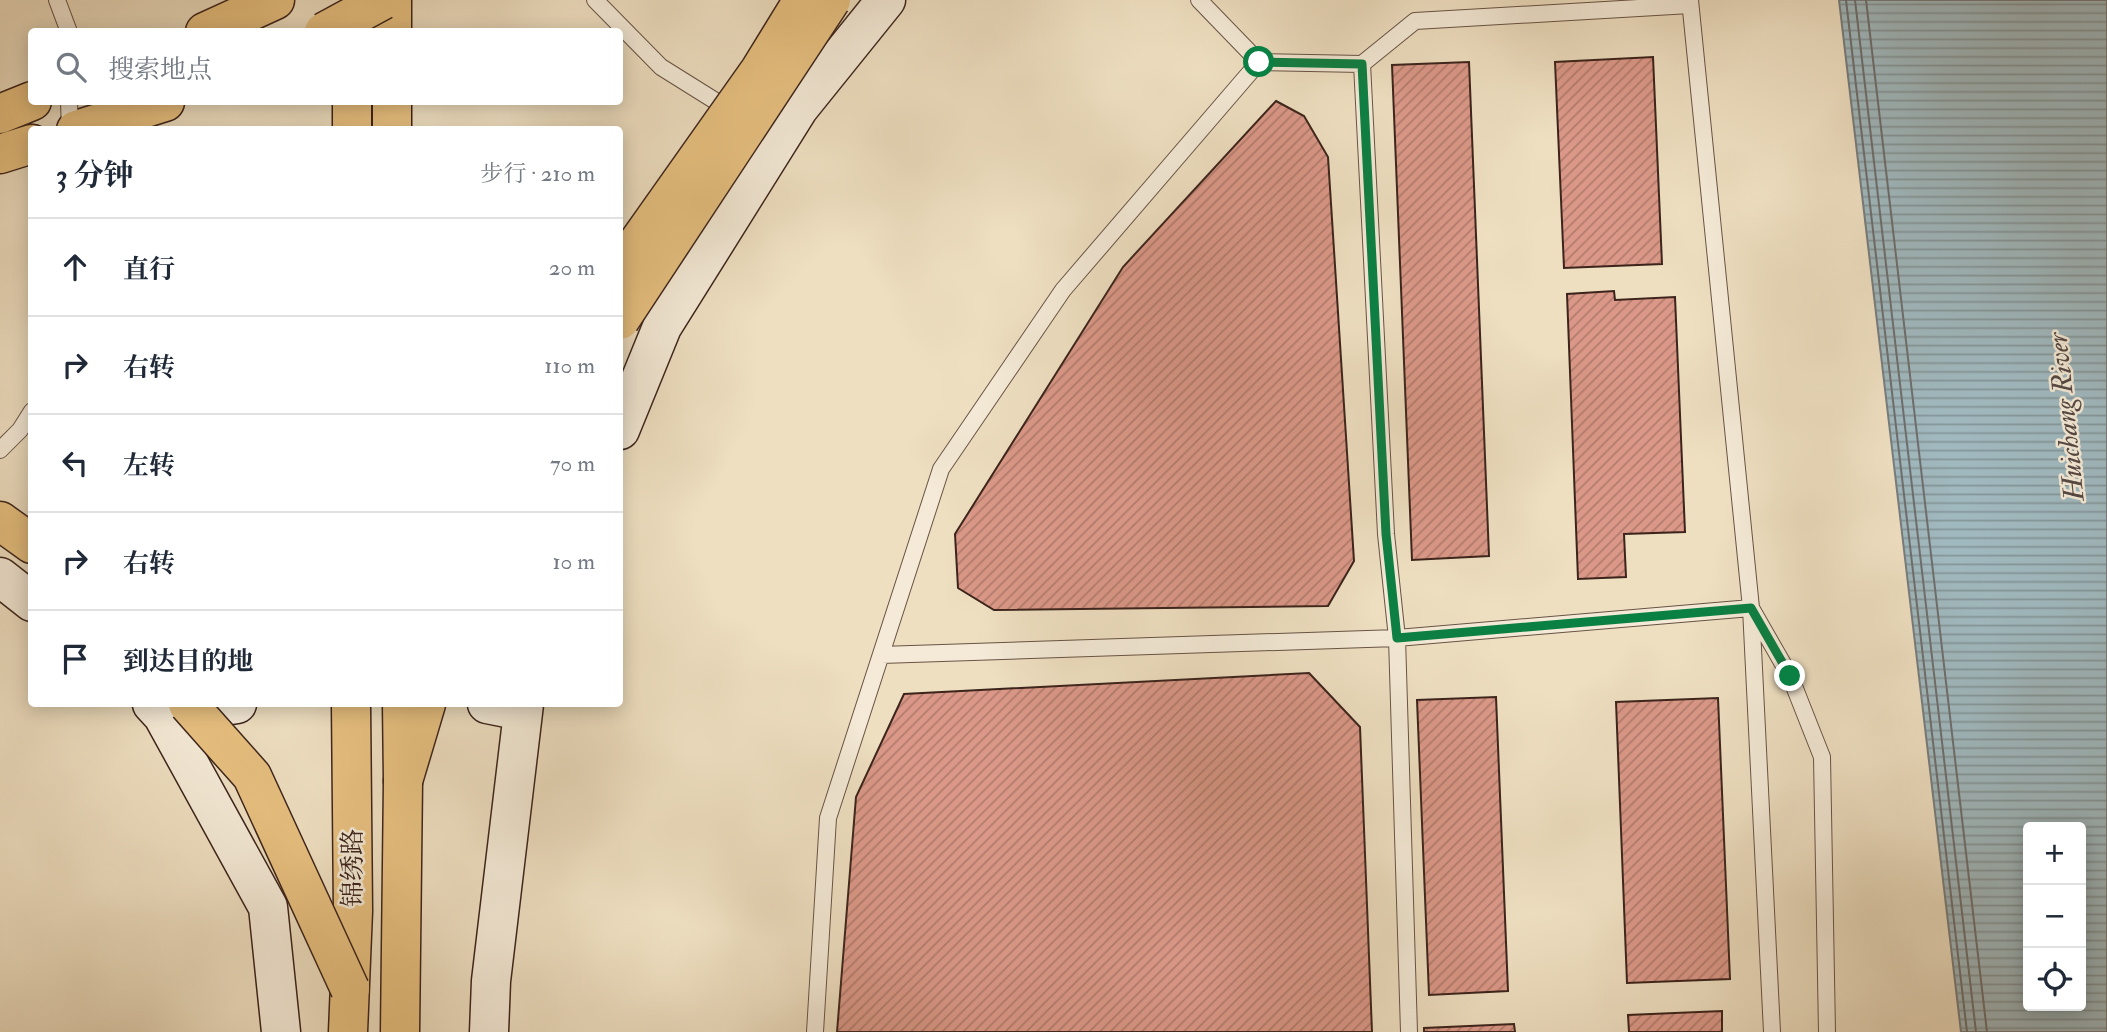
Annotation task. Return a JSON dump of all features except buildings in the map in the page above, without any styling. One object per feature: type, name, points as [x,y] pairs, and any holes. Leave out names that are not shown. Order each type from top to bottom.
[{"type":"main road","points":[[214,28],[275,0]]},
{"type":"main road","points":[[353,0],[353,28]]},
{"type":"main road","points":[[331,28],[383,0]]},
{"type":"main road","points":[[392,0],[392,28]]},
{"type":"main road","points":[[623,264],[760,71],[803,0]]},
{"type":"main road","points":[[623,315],[831,0]]},
{"type":"main road","points":[[0,114],[28,103]]},
{"type":"main road","points":[[89,126],[155,105]]},
{"type":"main road","points":[[352,105],[352,126]]},
{"type":"main road","points":[[392,105],[392,126]]},
{"type":"main road","points":[[0,155],[28,145]]},
{"type":"main road","points":[[0,521],[28,541]]},
{"type":"main road","points":[[0,539],[28,560]]},
{"type":"main road","name":"锦绣路","points":[[348,1032],[353,911],[351,707]]},
{"type":"main road","name":"锦绣路","points":[[400,1032],[402,707]]},
{"type":"main road","points":[[403,781],[425,707]]},
{"type":"main road","points":[[168,708],[252,776],[350,989]]},
{"type":"street","points":[[623,423],[662,327],[799,108],[886,0]]},
{"type":"street","points":[[0,577],[28,599]]},
{"type":"street","points":[[489,1032],[511,707]]},
{"type":"street","points":[[168,708],[268,907],[281,1032]]},
{"type":"lane","points":[[57,0],[68,28]]},
{"type":"lane","points":[[595,0],[623,28]]},
{"type":"lane","points":[[1199,0],[1259,62],[1362,64],[1415,21],[1690,3],[1751,608],[1772,1032]]},
{"type":"lane","points":[[623,28],[661,67],[780,140]]},
{"type":"lane","points":[[815,1032],[828,818],[941,469],[1063,290],[1259,62]]},
{"type":"lane","points":[[1362,64],[1386,534],[1397,638],[1409,1032]]},
{"type":"lane","points":[[69,105],[69,126]]},
{"type":"lane","points":[[0,450],[20,430],[28,417]]},
{"type":"lane","points":[[881,655],[1397,638],[1751,608]]},
{"type":"lane","points":[[1751,608],[1790,676],[1822,757],[1827,1032]]},
{"type":"water","name":"Huichang River","points":[[1839,0],[2107,0],[2107,1032],[1961,1032]]},
{"type":"route","points":[[1259,62],[1362,64],[1386,534],[1397,638],[1751,608],[1790,676]]}]
